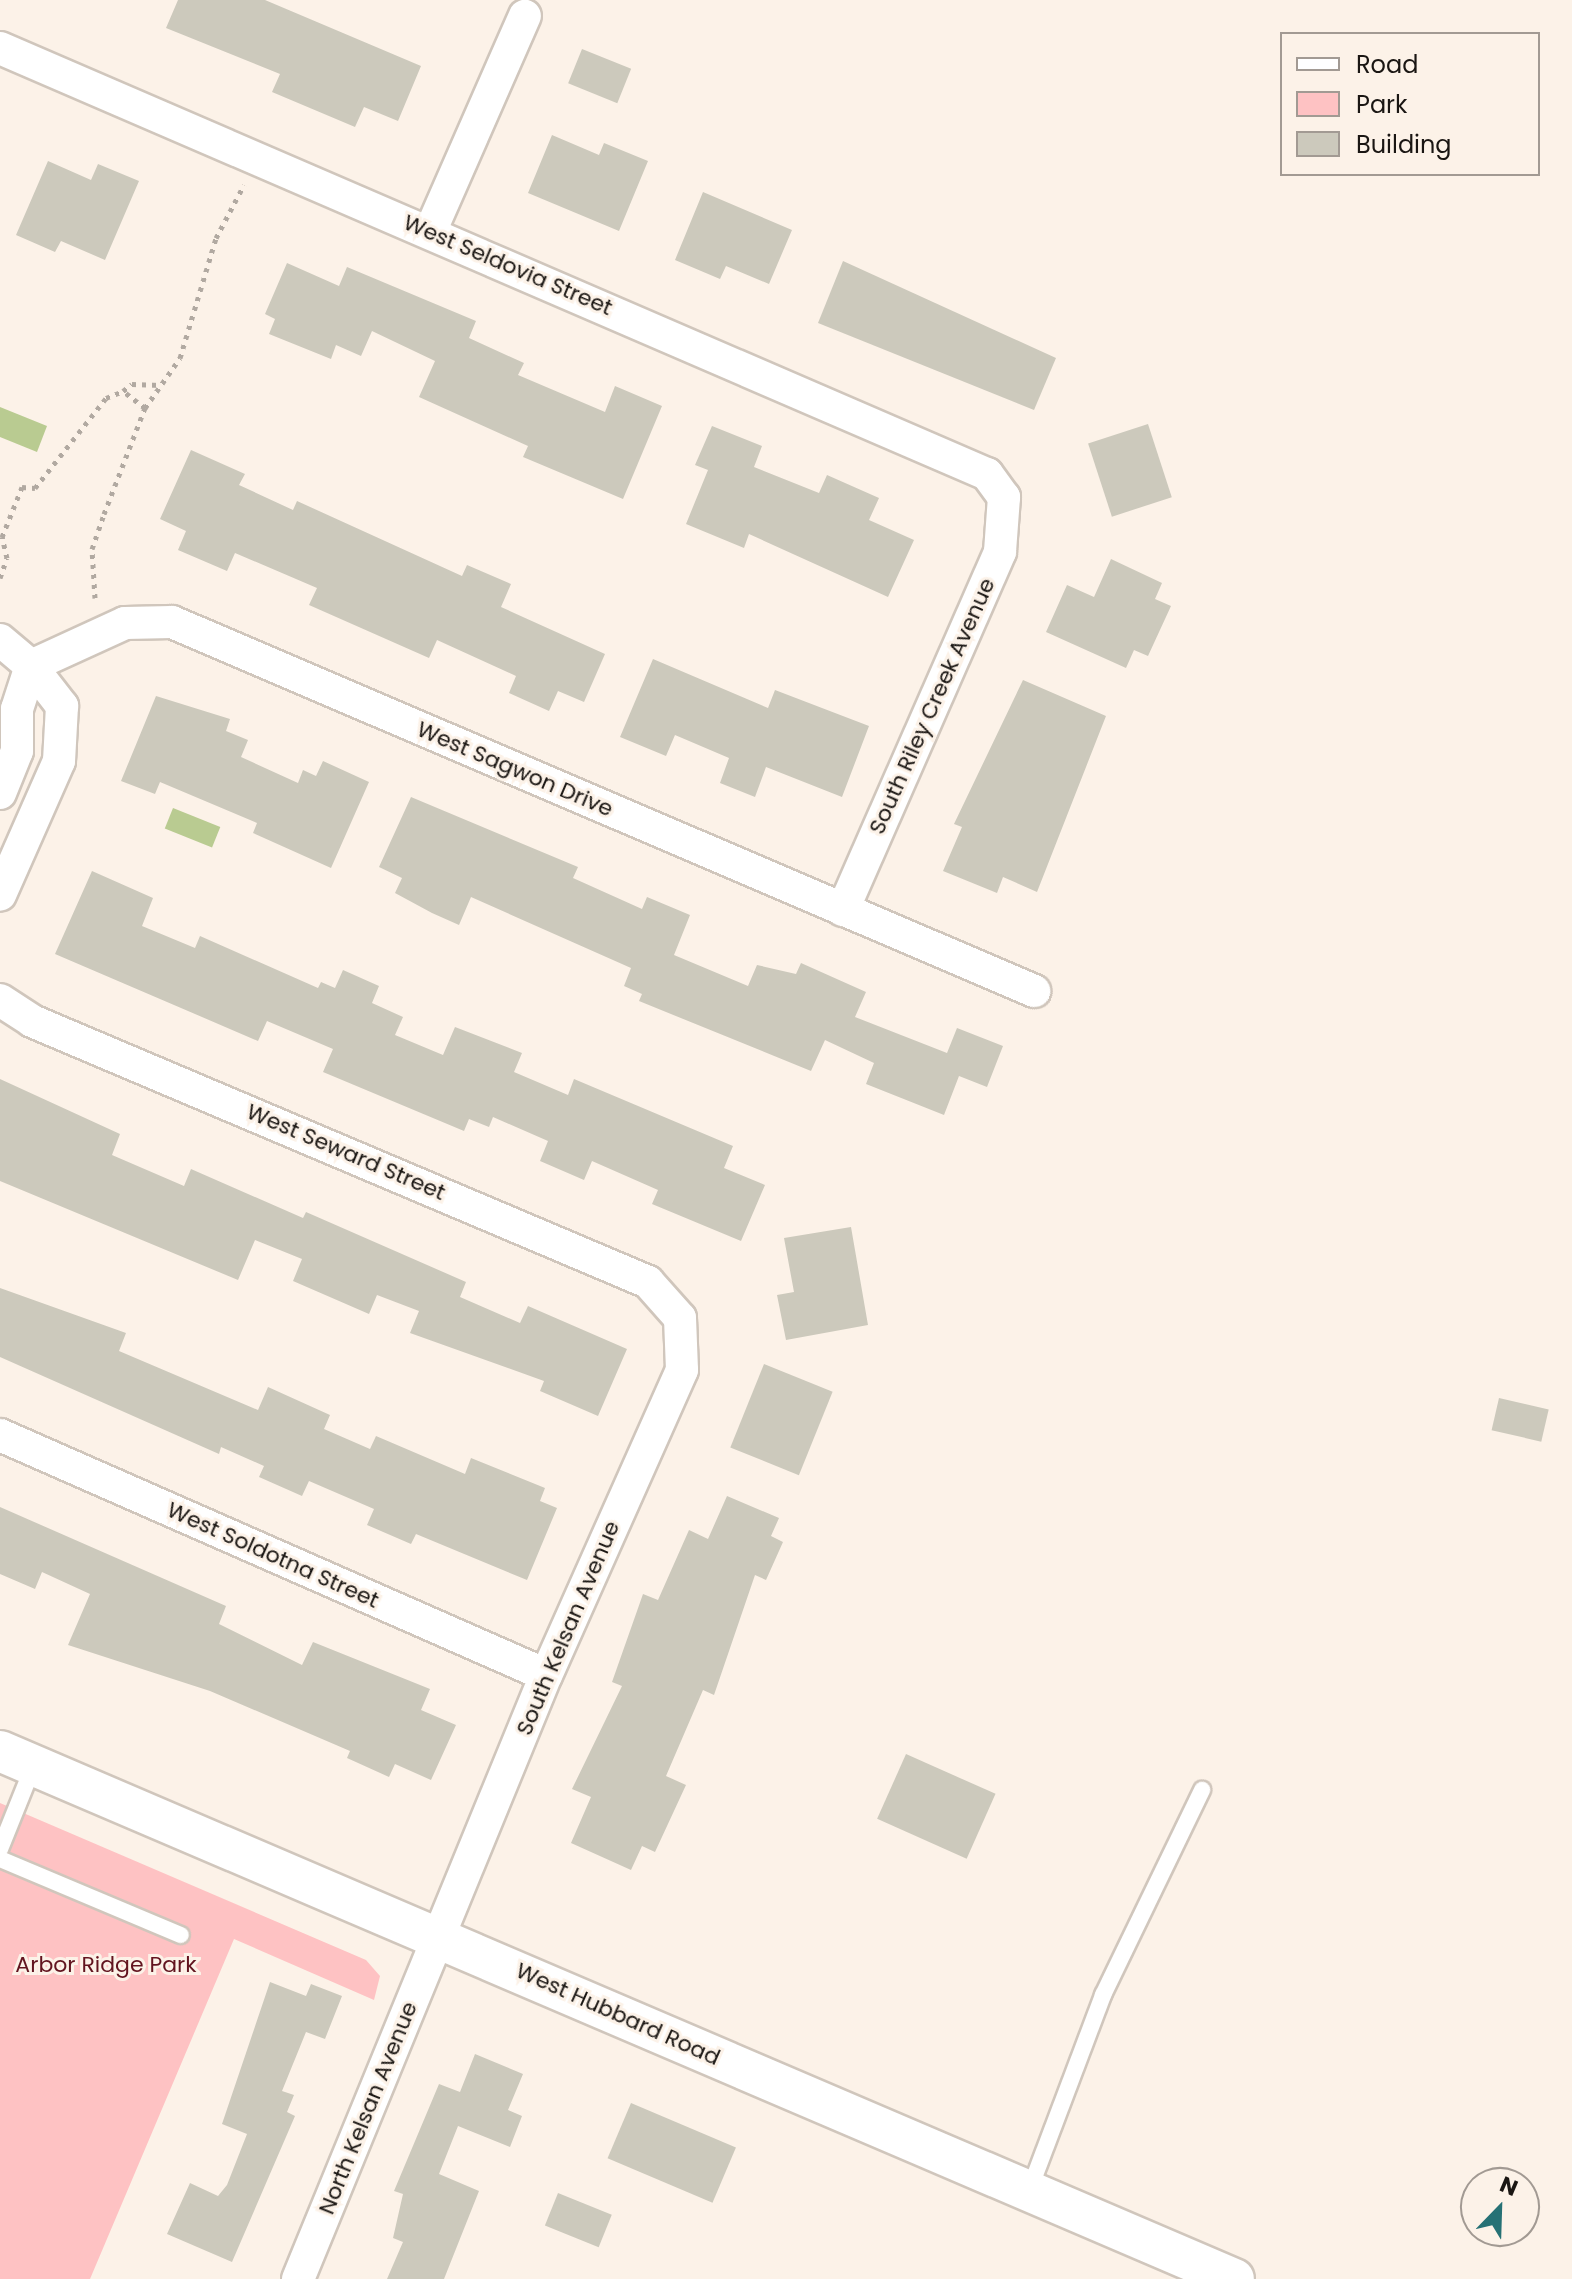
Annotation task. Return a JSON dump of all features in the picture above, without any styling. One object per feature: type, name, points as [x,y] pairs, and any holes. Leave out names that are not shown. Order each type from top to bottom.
[{"type":"street","points":[[430,232],[525,16]]},
{"type":"street","name":"West Seldovia Street","points":[[0,48],[960,458],[987,474],[1004,497]]},
{"type":"street","name":"South Riley Creek Avenue","points":[[843,910],[1000,552],[1004,497]]},
{"type":"street","name":"West Sagwon Drive","points":[[31,666],[125,623],[172,622],[1034,991]]},
{"type":"street","points":[[0,640],[31,666],[62,706],[59,761],[0,895]]},
{"type":"street","points":[[0,793],[17,751],[17,709],[31,666]]},
{"type":"street","name":"West Seward Street","points":[[0,1000],[32,1021],[648,1282],[680,1318]]},
{"type":"street","name":"South Kelsan Avenue","points":[[440,1936],[546,1675],[682,1370],[680,1318]]},
{"type":"street","name":"West Soldotna Street","points":[[0,1435],[546,1675]]},
{"type":"street","name":"West Hubbard Road","points":[[17,1758],[440,1936],[1234,2279]]},
{"type":"street","name":"North Kelsan Avenue","points":[[298,2279],[440,1936]]},
{"type":"lane","points":[[0,1849],[17,1758]]},
{"type":"lane","points":[[1029,2191],[1103,1995],[1202,1790]]},
{"type":"lane","points":[[0,1859],[181,1935]]},
{"type":"path","points":[[95,598],[92,549],[145,408],[180,358],[216,238],[246,181]]},
{"type":"path","points":[[0,578],[7,558],[2,537],[22,487],[35,488],[106,398],[132,384],[161,385]]},
{"type":"path","points":[[123,391],[145,408]]},
{"type":"green space","name":"Arbor Ridge Park","points":[[0,1803],[366,1960],[380,1976],[374,2000],[234,1939],[90,2279],[0,2279]]},
{"type":"shaded area","points":[[0,407],[47,426],[37,452],[0,437]]},
{"type":"shaded area","points":[[173,808],[220,827],[212,848],[165,828]]},
{"type":"building","points":[[178,0],[265,0],[421,66],[398,121],[364,107],[355,127],[272,92],[280,74],[166,28]]},
{"type":"building","points":[[582,49],[631,69],[617,103],[568,83]]},
{"type":"building","points":[[552,135],[599,155],[604,143],[648,161],[619,231],[528,193]]},
{"type":"building","points":[[48,161],[91,180],[98,164],[139,181],[105,260],[61,241],[55,252],[16,235]]},
{"type":"building","points":[[703,192],[792,230],[769,284],[726,266],[720,279],[675,260]]},
{"type":"building","points":[[843,261],[1056,358],[1034,410],[818,323]]},
{"type":"building","points":[[287,263],[339,286],[347,267],[476,321],[469,338],[524,363],[518,375],[605,412],[615,386],[662,406],[623,499],[523,457],[528,446],[419,397],[435,361],[372,331],[361,356],[336,345],[331,359],[269,334],[275,319],[265,314]]},
{"type":"building","points":[[1148,424],[1172,497],[1112,517],[1088,443]]},
{"type":"building","points":[[712,426],[762,446],[754,467],[819,493],[827,475],[879,498],[869,520],[914,540],[888,597],[749,534],[744,548],[686,524],[708,470],[695,465]]},
{"type":"building","points":[[191,450],[245,474],[239,485],[293,510],[297,501],[462,576],[467,565],[511,584],[501,607],[605,654],[584,702],[558,691],[549,711],[509,693],[516,676],[437,640],[429,658],[309,605],[317,588],[235,553],[227,571],[178,550],[186,531],[160,519]]},
{"type":"building","points":[[1111,559],[1162,583],[1155,599],[1171,606],[1148,656],[1134,650],[1126,668],[1046,632],[1067,585],[1094,597]]},
{"type":"building","points":[[653,659],[768,708],[775,690],[869,726],[842,797],[766,767],[755,797],[720,783],[729,758],[675,735],[666,756],[620,737]]},
{"type":"building","points":[[1023,680],[1106,716],[1037,892],[1003,877],[997,893],[943,871],[962,827],[954,824]]},
{"type":"building","points":[[156,696],[230,719],[226,731],[248,740],[241,757],[298,783],[303,770],[316,776],[323,761],[369,782],[331,868],[253,833],[257,823],[160,782],[155,794],[121,781]]},
{"type":"building","points":[[411,797],[578,867],[573,878],[642,909],[647,897],[690,915],[674,955],[748,986],[757,965],[796,974],[801,963],[866,992],[855,1017],[947,1053],[957,1028],[1003,1046],[987,1087],[959,1076],[944,1115],[866,1084],[874,1063],[825,1040],[811,1071],[639,1001],[642,994],[624,986],[631,968],[471,897],[459,925],[432,913],[395,893],[402,878],[379,867]]},
{"type":"building","points":[[92,871],[153,898],[142,926],[195,948],[200,936],[318,988],[321,982],[335,988],[343,970],[379,986],[372,1003],[403,1017],[395,1035],[443,1055],[455,1027],[522,1053],[514,1072],[568,1095],[574,1079],[733,1146],[724,1168],[765,1185],[741,1241],[652,1204],[658,1190],[592,1161],[584,1180],[540,1161],[548,1141],[493,1117],[489,1127],[469,1119],[464,1131],[323,1072],[333,1049],[267,1021],[258,1041],[55,954]]},
{"type":"building","points":[[0,1079],[120,1134],[112,1155],[184,1186],[191,1169],[303,1218],[306,1212],[466,1282],[460,1297],[520,1323],[528,1306],[627,1349],[598,1416],[540,1391],[544,1381],[410,1333],[419,1311],[377,1295],[369,1314],[293,1281],[302,1259],[255,1240],[238,1280],[0,1181]]},
{"type":"building","points":[[851,1227],[868,1325],[786,1340],[777,1295],[794,1292],[784,1238]]},
{"type":"building","points":[[0,1288],[126,1333],[119,1351],[258,1410],[268,1387],[330,1415],[324,1429],[370,1449],[376,1436],[465,1474],[471,1458],[545,1488],[540,1501],[557,1508],[527,1580],[416,1534],[411,1544],[367,1525],[374,1509],[309,1481],[302,1496],[259,1477],[264,1466],[221,1447],[219,1454],[0,1357]]},
{"type":"building","points":[[764,1364],[833,1392],[799,1475],[730,1447]]},
{"type":"building","points":[[1499,1398],[1549,1409],[1541,1442],[1492,1430]]},
{"type":"building","points":[[727,1496],[779,1518],[771,1536],[783,1542],[766,1580],[755,1575],[714,1695],[703,1690],[666,1776],[686,1785],[655,1852],[642,1846],[631,1870],[571,1843],[591,1797],[572,1789],[622,1686],[612,1682],[643,1594],[658,1600],[689,1530],[708,1539]]},
{"type":"building","points":[[0,1507],[226,1606],[219,1624],[302,1665],[313,1642],[430,1689],[421,1710],[456,1725],[431,1780],[395,1764],[389,1777],[347,1758],[350,1751],[210,1691],[68,1645],[90,1594],[42,1572],[35,1589],[0,1574]]},
{"type":"building","points":[[906,1754],[996,1794],[967,1859],[877,1819]]},
{"type":"building","points":[[270,1982],[306,1996],[311,1984],[342,1996],[325,2039],[306,2032],[282,2091],[294,2095],[287,2112],[295,2116],[232,2262],[167,2234],[190,2183],[218,2196],[227,2185],[247,2134],[222,2124]]},
{"type":"building","points":[[475,2054],[523,2074],[508,2110],[522,2116],[510,2147],[458,2126],[439,2174],[479,2191],[444,2279],[387,2279],[403,2242],[393,2238],[403,2194],[394,2191],[439,2084],[460,2092]]},
{"type":"building","points":[[631,2103],[736,2148],[712,2203],[608,2158]]},
{"type":"building","points":[[558,2193],[612,2215],[599,2247],[545,2225]]}]
